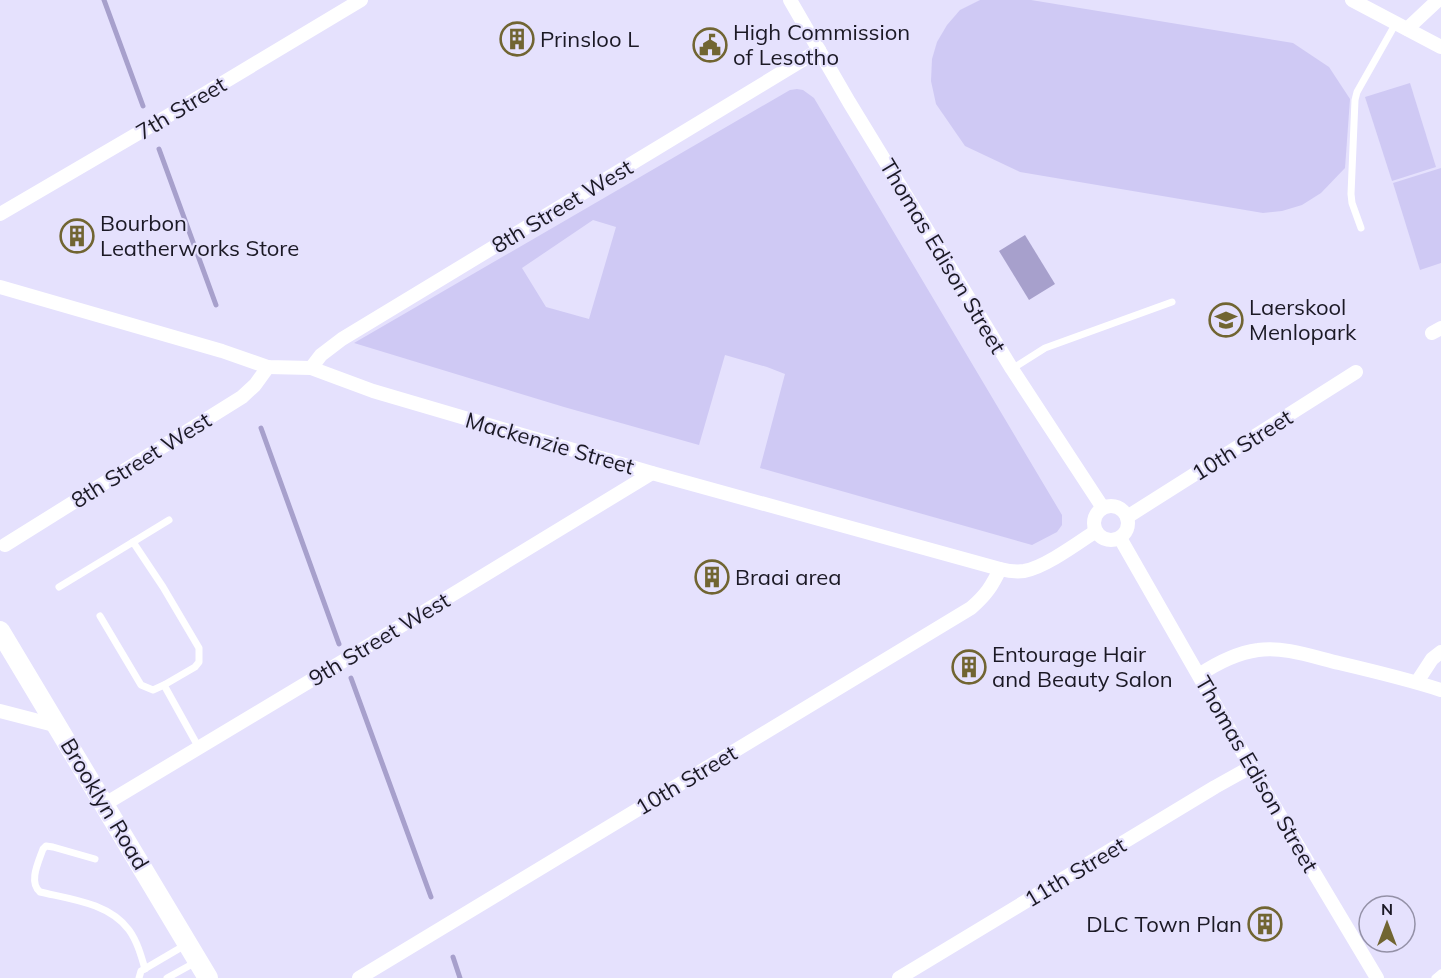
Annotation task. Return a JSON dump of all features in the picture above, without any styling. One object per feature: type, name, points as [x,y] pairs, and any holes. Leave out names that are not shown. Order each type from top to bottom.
[{"type":"main road","name":"Brooklyn Road","points":[[0,631],[208,978]]},
{"type":"street","name":"7th Street","points":[[0,214],[361,0]]},
{"type":"street","name":"Thomas Edison Street","points":[[790,0],[1012,369],[1103,508]]},
{"type":"street","points":[[1352,0],[1441,47]]},
{"type":"street","points":[[1401,26],[1438,0]]},
{"type":"street","name":"8th Street West","points":[[311,368],[321,355],[342,339],[819,50]]},
{"type":"street","name":"Mackenzie Street","points":[[0,287],[222,351],[268,367],[311,368],[373,391],[652,473],[1000,569],[1014,572],[1032,569],[1096,531]]},
{"type":"street","name":"8th Street West","points":[[5,545],[242,397],[255,385],[268,367]]},
{"type":"street","name":"10th Street","points":[[1127,518],[1356,372]]},
{"type":"street","name":"9th Street West","points":[[105,804],[652,473]]},
{"type":"street","points":[[1108,506],[1120,508],[1127,518],[1127,529],[1120,538],[1104,539],[1096,531],[1095,516],[1103,508],[1108,506]]},
{"type":"street","name":"Thomas Edison Street","points":[[1120,538],[1251,767],[1377,978]]},
{"type":"street","name":"10th Street","points":[[359,978],[971,608],[987,594],[1000,569]]},
{"type":"street","points":[[1199,675],[1238,655],[1258,649],[1268,649],[1309,656],[1441,690]]},
{"type":"street","points":[[1417,682],[1432,659],[1441,652]]},
{"type":"street","points":[[0,711],[58,726]]},
{"type":"street","name":"11th Street","points":[[899,978],[1251,767]]},
{"type":"lane","points":[[1361,228],[1351,194],[1355,100],[1361,84],[1401,26]]},
{"type":"lane","points":[[1012,369],[1045,348],[1172,302]]},
{"type":"lane","points":[[59,587],[169,520]]},
{"type":"lane","points":[[100,616],[141,686],[153,690],[164,686],[195,667],[199,662],[199,648],[133,542]]},
{"type":"lane","points":[[164,686],[199,748]]},
{"type":"lane","points":[[95,859],[46,846],[36,873],[34,883],[36,888],[40,892],[102,909],[113,915],[129,930],[137,944],[145,969]]},
{"type":"lane","points":[[139,978],[141,971],[188,943]]},
{"type":"lane","points":[[167,978],[198,961]]},
{"type":"lane","points":[[1435,978],[1441,973]]},
{"type":"shaded area","points":[[980,0],[1031,0],[1293,43],[1329,67],[1350,99],[1345,168],[1321,193],[1302,205],[1282,211],[1263,213],[1020,172],[965,146],[936,104],[931,81],[932,59],[937,42],[947,25],[960,10]]},
{"type":"shaded area","points":[[1410,83],[1436,167],[1392,181],[1365,97]]},
{"type":"shaded area","points":[[790,90],[803,90],[814,98],[1062,515],[1062,525],[1057,532],[1032,545],[760,468],[785,374],[725,355],[699,445],[564,407],[354,343]],"holes":[[[593,220],[616,227],[589,319],[546,307],[522,268]]]},
{"type":"shaded area","points":[[1441,168],[1441,263],[1420,270],[1393,183]]},
{"type":"shaded area","points":[[1025,235],[1055,284],[1029,300],[999,251]]},
{"type":"waterway","points":[[104,0],[143,106]]},
{"type":"waterway","points":[[159,149],[216,305]]},
{"type":"waterway","points":[[261,428],[339,644]]},
{"type":"waterway","points":[[351,678],[431,897]]},
{"type":"waterway","points":[[453,957],[460,978]]},
{"type":"place","name":"Prinsloo L","points":[[517,39]]},
{"type":"place","name":"High Commission of Lesotho","points":[[710,45]]},
{"type":"place","name":"Bourbon Leatherworks Store","points":[[77,236]]},
{"type":"place","name":"Laerskool Menlopark","points":[[1226,320]]},
{"type":"place","name":"Braai area","points":[[712,577]]},
{"type":"place","name":"Entourage Hair and Beauty Salon","points":[[969,667]]},
{"type":"place","name":"DLC Town Plan","points":[[1265,924]]}]
